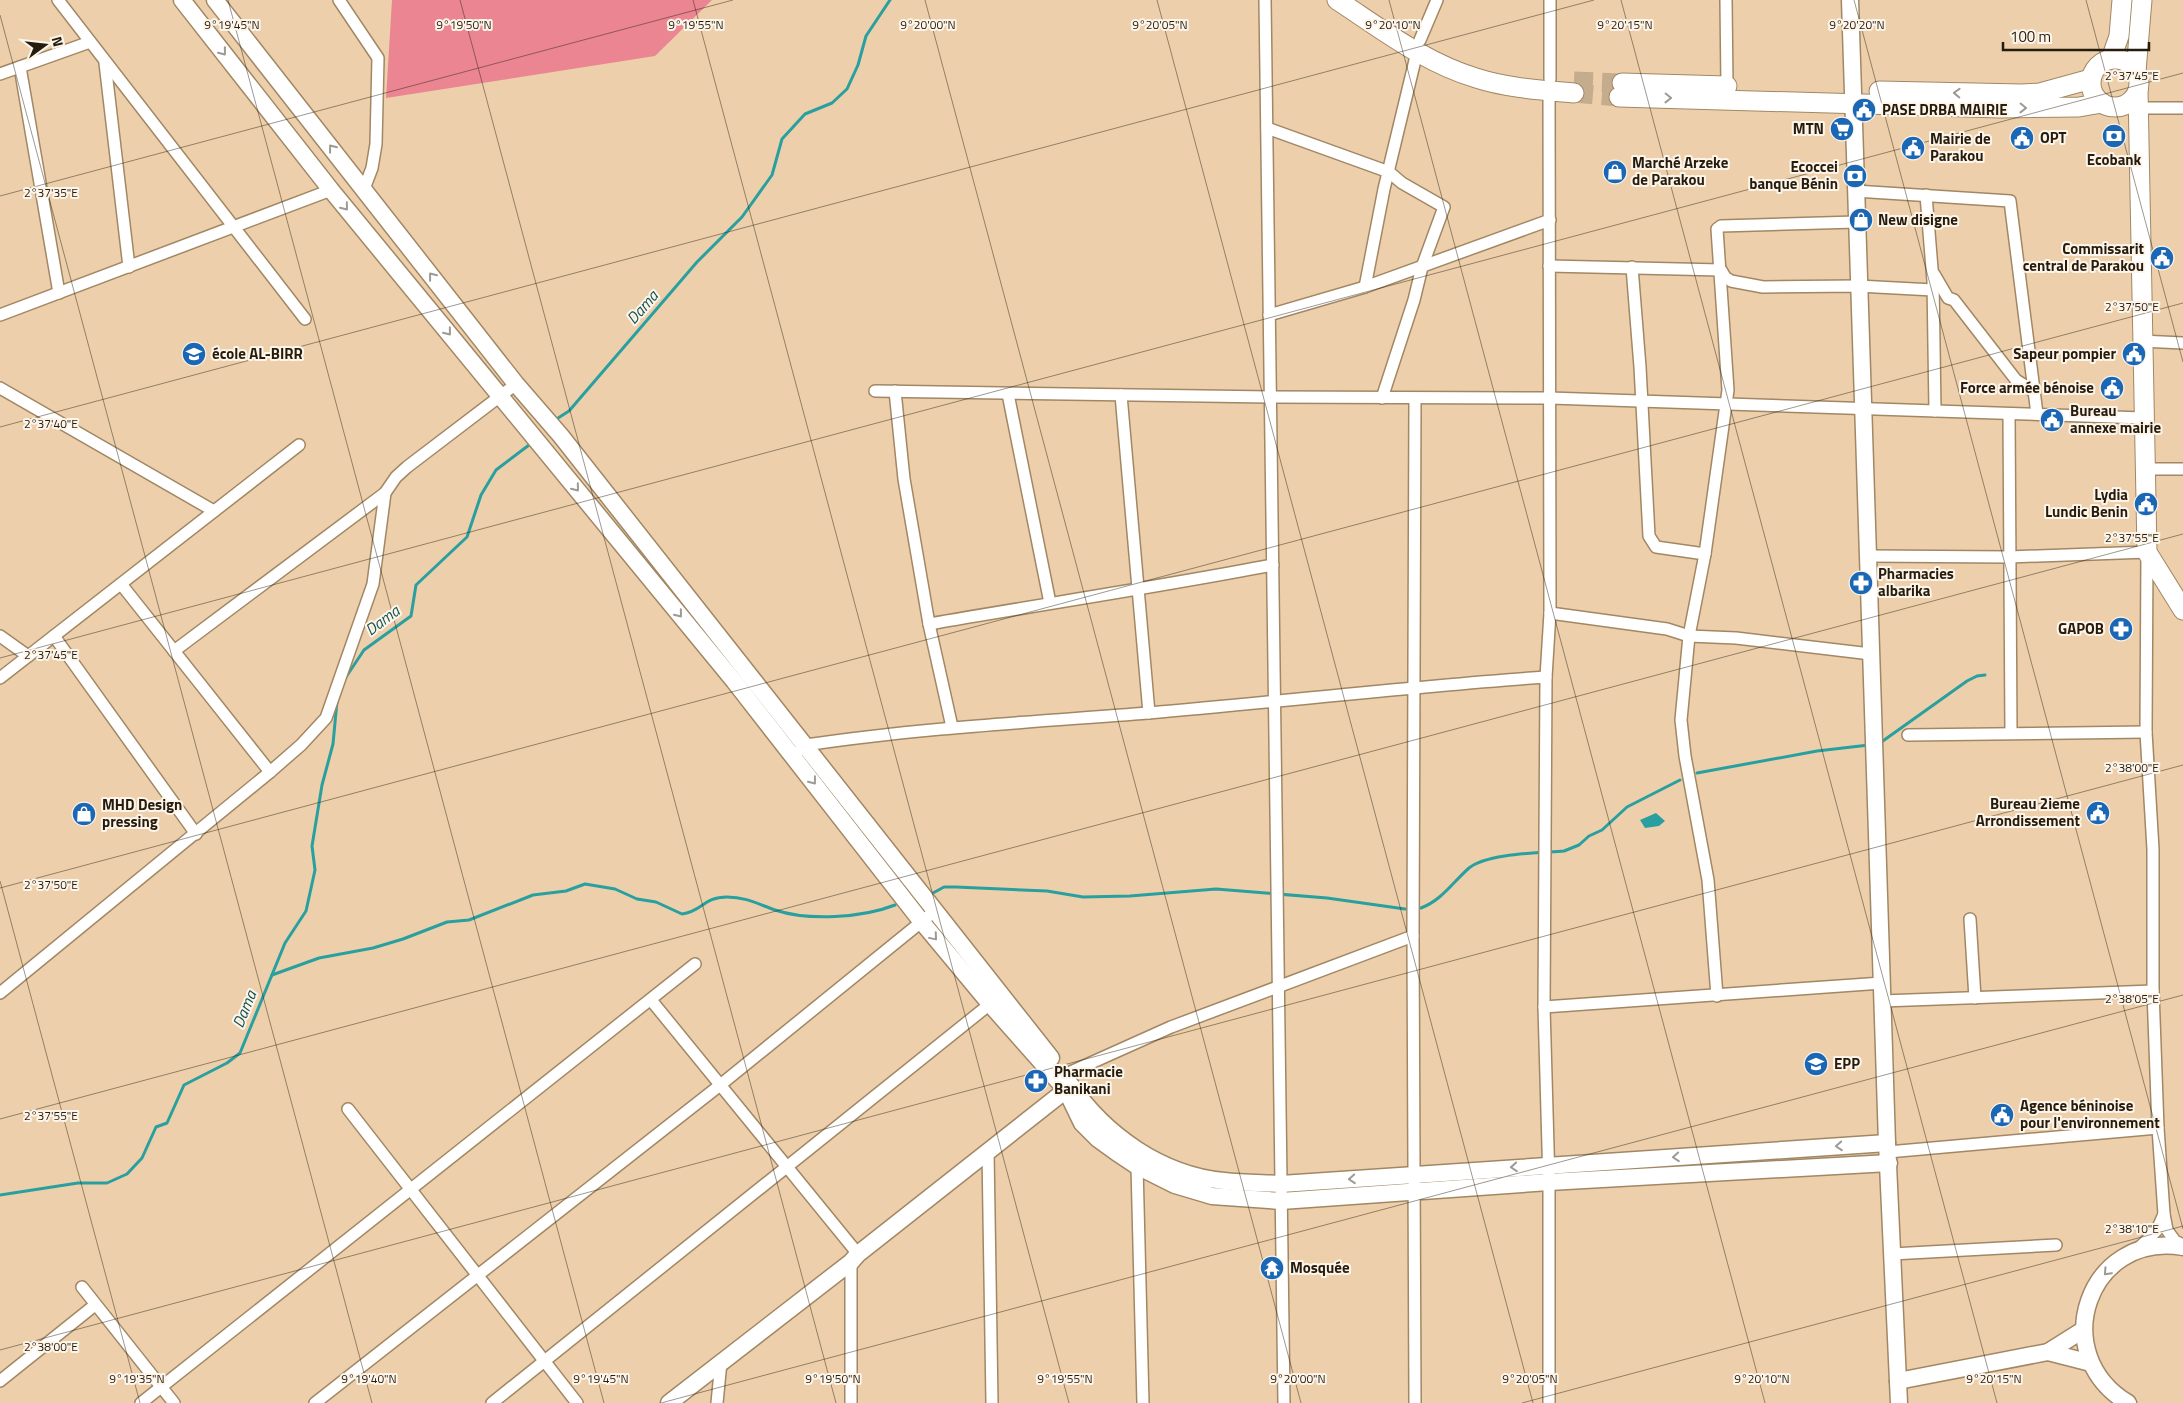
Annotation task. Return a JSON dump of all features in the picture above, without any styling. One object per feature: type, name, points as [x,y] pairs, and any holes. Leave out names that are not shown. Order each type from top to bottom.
[{"type":"main road","points":[[1337,0],[1418,46],[1486,70],[1550,85],[1574,87]]},
{"type":"main road","points":[[1356,0],[1418,46]]},
{"type":"main road","points":[[2111,59],[2119,36],[2122,0]]},
{"type":"main road","points":[[2142,0],[2136,71],[2139,80],[2133,101],[2139,129],[2141,342],[2146,552],[2183,610]]},
{"type":"main road","points":[[2102,103],[2092,88],[2091,79],[2101,63],[2111,59],[2120,59],[2136,71]]},
{"type":"main road","points":[[2091,79],[2040,93],[2022,94],[1852,97],[1621,90],[1727,86],[1852,97],[2039,109],[2078,107],[2102,103],[2117,107],[2133,101]]},
{"type":"street","points":[[58,0],[305,319]]},
{"type":"street","points":[[182,0],[331,190],[794,756],[921,921],[990,1004],[1110,1129],[1139,1152],[1185,1173],[1223,1181],[1281,1184],[1548,1165],[1888,1153]]},
{"type":"street","points":[[215,0],[516,384],[561,436],[936,910],[1068,1084],[1082,1123],[1098,1139],[1137,1166],[1175,1186],[1212,1196],[1282,1201],[1549,1182],[2158,1128]]},
{"type":"street","points":[[339,0],[378,58],[376,144],[372,168],[364,189]]},
{"type":"street","points":[[1265,0],[1284,1403]]},
{"type":"street","points":[[1365,287],[1418,46],[1437,0]]},
{"type":"street","points":[[1549,1403],[1549,1182],[1544,1007],[1546,677],[1550,613],[1550,0]]},
{"type":"street","points":[[1726,0],[1727,86]]},
{"type":"street","points":[[1850,0],[1882,1001],[1899,1403]]},
{"type":"street","points":[[0,74],[90,42]]},
{"type":"street","points":[[105,61],[129,267]]},
{"type":"street","points":[[20,66],[59,293]]},
{"type":"street","points":[[2133,101],[2183,108]]},
{"type":"street","points":[[1267,128],[1389,172],[1402,183],[1444,207],[1422,267],[1414,300],[1382,398]]},
{"type":"street","points":[[0,315],[331,190]]},
{"type":"street","points":[[1855,191],[2010,201],[2037,414]]},
{"type":"street","points":[[1926,195],[1933,290],[1935,411]]},
{"type":"street","points":[[1269,315],[1365,287],[1505,234],[1550,220]]},
{"type":"street","points":[[1717,996],[1708,880],[1681,720],[1689,636],[1705,554],[1728,376],[1718,229],[1721,226],[1856,222]]},
{"type":"street","points":[[1549,266],[1722,270]]},
{"type":"street","points":[[1632,268],[1642,402],[1648,536],[1656,546],[1705,554]]},
{"type":"street","points":[[1722,270],[1725,277],[1731,281],[1763,287],[1858,286],[1933,290]]},
{"type":"street","points":[[1932,270],[1948,298],[1954,300],[2016,380],[2033,391]]},
{"type":"street","points":[[2141,342],[2183,343]]},
{"type":"street","points":[[174,652],[385,493],[396,477],[407,467],[516,384]]},
{"type":"street","points":[[0,388],[214,511]]},
{"type":"street","points":[[875,391],[1270,398],[1550,398],[2144,418]]},
{"type":"street","points":[[895,391],[904,479],[929,624],[952,728]]},
{"type":"street","points":[[1008,394],[1050,603]]},
{"type":"street","points":[[1121,395],[1140,590],[1149,713]]},
{"type":"street","points":[[1414,398],[1415,686],[1413,936],[1415,1403]]},
{"type":"street","points":[[2009,414],[2011,733]]},
{"type":"street","points":[[0,678],[299,445]]},
{"type":"street","points":[[2144,468],[2183,469]]},
{"type":"street","points":[[0,993],[270,772],[301,745],[326,718],[373,584],[385,493]]},
{"type":"street","points":[[1867,556],[2009,556],[2146,552],[2146,732],[2153,849],[2153,991],[2158,1128],[2164,1214],[2167,1230],[2175,1241],[2183,1246]]},
{"type":"street","points":[[929,624],[1140,590],[1273,565]]},
{"type":"street","points":[[121,584],[270,772]]},
{"type":"street","points":[[1550,613],[1667,630],[1689,636],[1736,638],[1871,654]]},
{"type":"street","points":[[0,636],[28,656]]},
{"type":"street","points":[[54,636],[196,834]]},
{"type":"street","points":[[794,756],[806,744],[952,728],[1149,713],[1415,686],[1546,677]]},
{"type":"street","points":[[1908,735],[2146,732]]},
{"type":"street","points":[[315,1403],[719,1086],[936,910]]},
{"type":"street","points":[[1970,919],[1975,998]]},
{"type":"street","points":[[669,1403],[988,1151],[1068,1084],[1171,1027],[1278,985],[1413,936]]},
{"type":"street","points":[[141,1403],[696,964]]},
{"type":"street","points":[[1544,1007],[1882,983]]},
{"type":"street","points":[[1882,1001],[2153,991]]},
{"type":"street","points":[[650,1000],[787,1168],[854,1258],[851,1403]]},
{"type":"street","points":[[492,1403],[990,1004]]},
{"type":"street","points":[[348,1109],[577,1403]]},
{"type":"street","points":[[988,1151],[992,1403]]},
{"type":"street","points":[[1137,1166],[1143,1403]]},
{"type":"street","points":[[2128,1403],[2107,1387],[2091,1363],[2083,1330],[2087,1306],[2097,1284],[2112,1266],[2133,1253],[2150,1239],[2158,1230],[2164,1214]]},
{"type":"street","points":[[1892,1254],[2056,1245]]},
{"type":"street","points":[[2133,1253],[2157,1246],[2183,1246]]},
{"type":"street","points":[[82,1287],[174,1403]]},
{"type":"street","points":[[0,1381],[95,1305]]},
{"type":"street","points":[[1898,1382],[2048,1352],[2083,1330]]},
{"type":"street","points":[[2048,1352],[2091,1363]]},
{"type":"street","points":[[717,1403],[721,1362]]},
{"type":"shaded area","points":[[392,0],[712,0],[655,56],[386,98]]},
{"type":"water","points":[[1656,813],[1665,821],[1659,826],[1645,828],[1640,820]]},
{"type":"waterway","name":"Dama","points":[[555,420],[569,411],[697,262],[742,217],[772,175],[782,139],[805,114],[832,103],[847,89],[858,65],[866,36],[890,0]]},
{"type":"waterway","name":"Dama","points":[[346,677],[364,650],[411,616],[416,585],[467,537],[481,495],[496,470],[533,442]]},
{"type":"waterway","points":[[1880,743],[1967,681],[1977,676],[1985,675]]},
{"type":"waterway","name":"Dama","points":[[0,1195],[78,1183],[107,1183],[127,1174],[142,1158],[156,1127],[167,1123],[184,1085],[227,1063],[240,1053],[285,943],[306,911],[315,870],[312,846],[322,785],[333,744],[337,701]]},
{"type":"waterway","points":[[1697,773],[1817,751],[1869,745]]},
{"type":"waterway","points":[[1421,908],[1441,896],[1469,868],[1477,863],[1488,859],[1514,855],[1564,851],[1579,845],[1589,836],[1602,830],[1627,807],[1680,780]]},
{"type":"waterway","points":[[272,975],[319,958],[373,948],[403,939],[447,922],[469,920],[533,895],[566,891],[585,884],[615,889],[637,899],[656,902],[682,914],[695,910],[713,899],[727,897],[746,900],[788,913],[819,917],[867,913],[895,905]]},
{"type":"waterway","points":[[933,893],[944,887],[956,887],[1047,891],[1083,897],[1130,896],[1216,889],[1327,898],[1405,909]]},
{"type":"tunnel","points":[[1574,81],[1622,83]]},
{"type":"tunnel","points":[[1574,93],[1619,97]]},
{"type":"place","name":"PASE DRBA MAIRIE","points":[[1864,110]]},
{"type":"place","name":"MTN","points":[[1842,129]]},
{"type":"place","name":"Ecobank","points":[[2114,136]]},
{"type":"place","name":"OPT","points":[[2022,138]]},
{"type":"place","name":"Mairie de Parakou","points":[[1913,148]]},
{"type":"place","name":"Marché Arzeke de Parakou","points":[[1615,172]]},
{"type":"place","name":"Ecoccei banque Bénin","points":[[1855,176]]},
{"type":"place","name":"New disigne","points":[[1861,220]]},
{"type":"place","name":"Commissarit central de Parakou","points":[[2162,258]]},
{"type":"place","name":"école AL-BIRR","points":[[194,354]]},
{"type":"place","name":"Sapeur pompier","points":[[2134,354]]},
{"type":"place","name":"Force armée bénoise","points":[[2112,388]]},
{"type":"place","name":"Bureau annexe mairie","points":[[2052,420]]},
{"type":"place","name":"Lydia Lundic Benin","points":[[2146,504]]},
{"type":"place","name":"Pharmacies albarika","points":[[1861,583]]},
{"type":"place","name":"GAPOB","points":[[2121,629]]},
{"type":"place","name":"Bureau 2ieme Arrondissement","points":[[2098,813]]},
{"type":"place","name":"MHD Design pressing","points":[[84,814]]},
{"type":"place","name":"EPP","points":[[1816,1064]]},
{"type":"place","name":"Pharmacie Banikani","points":[[1036,1081]]},
{"type":"place","name":"Agence béninoise pour l'environnement","points":[[2002,1115]]},
{"type":"place","name":"Mosquée","points":[[1272,1268]]}]
